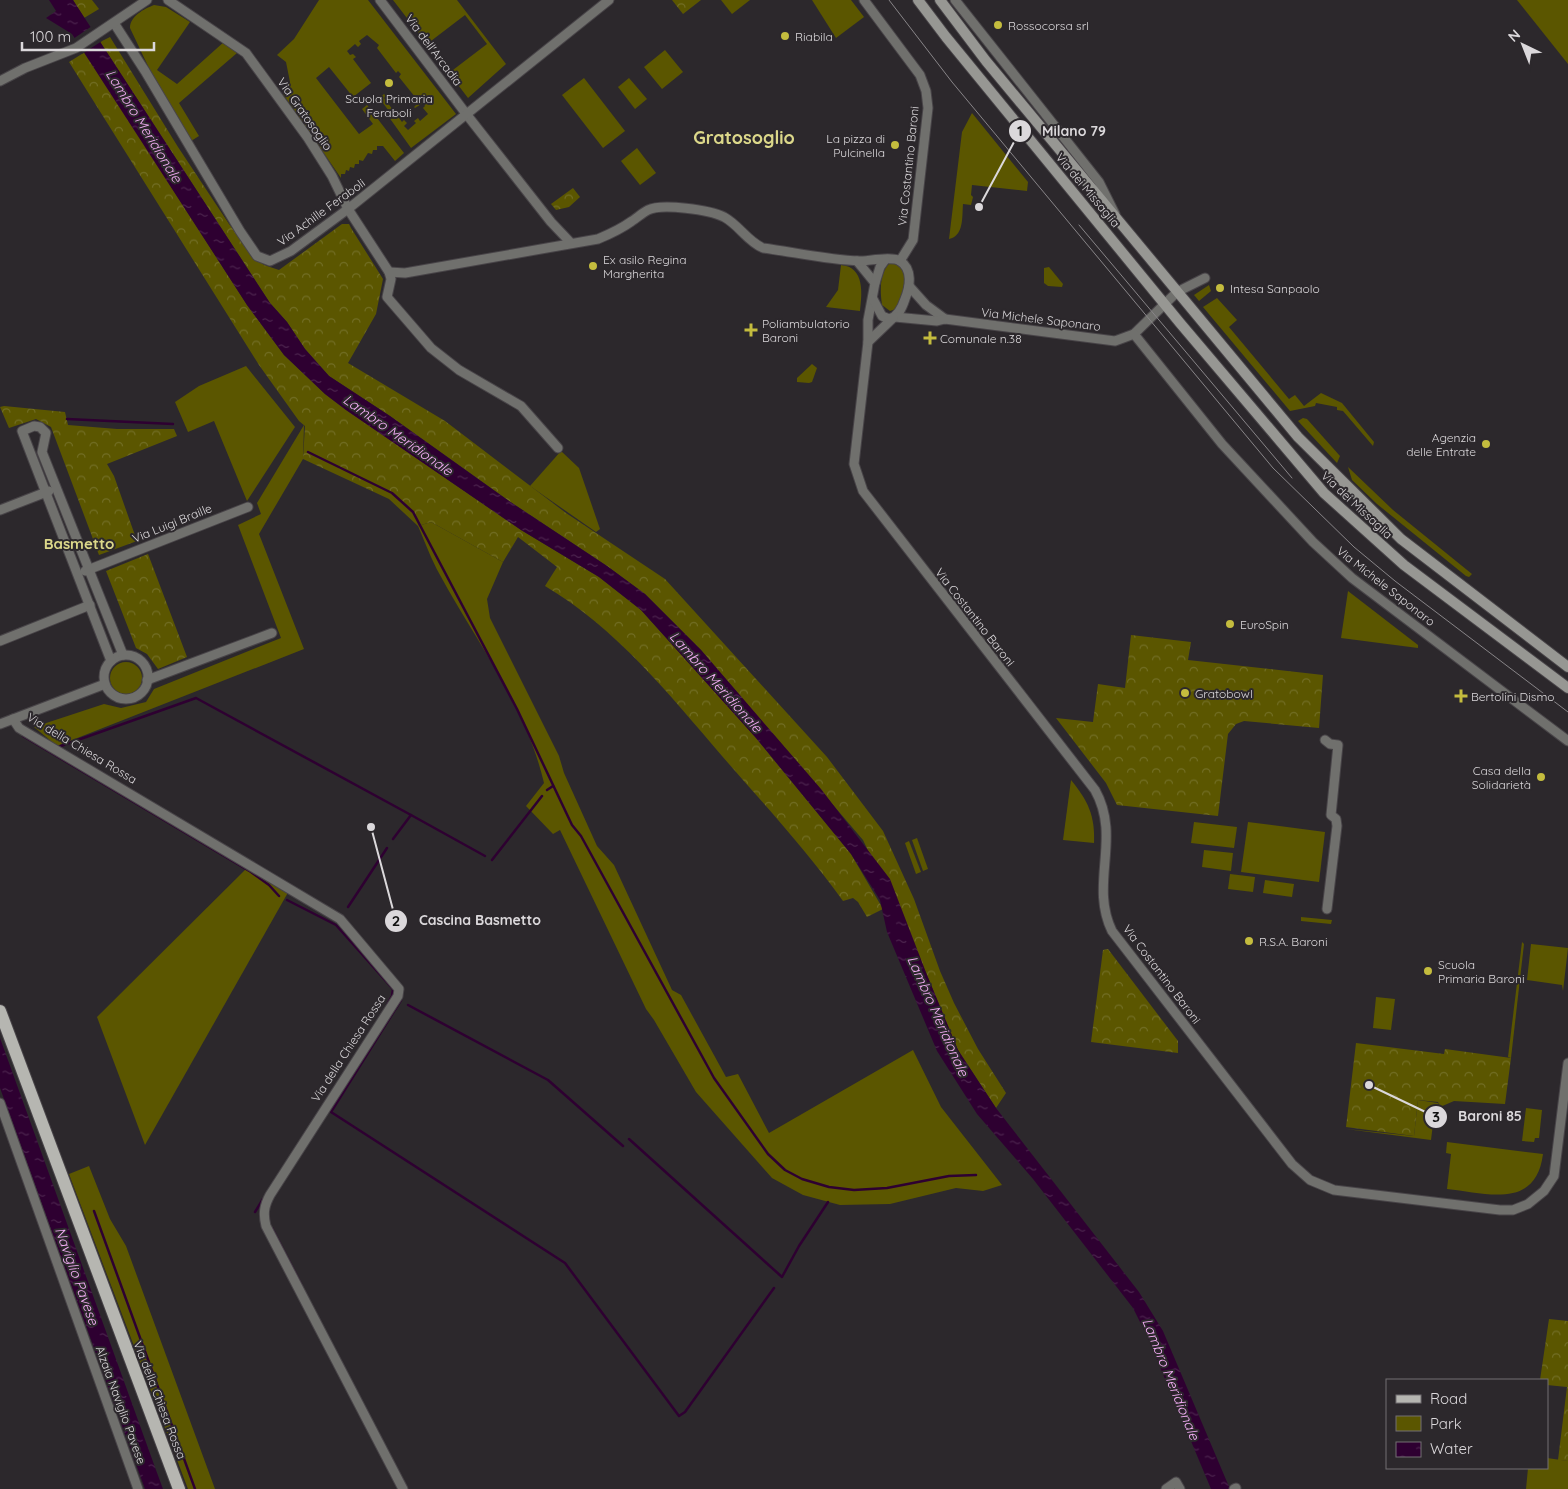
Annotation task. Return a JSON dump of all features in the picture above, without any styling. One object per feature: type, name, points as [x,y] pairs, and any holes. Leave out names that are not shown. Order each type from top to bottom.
[{"type":"main road","name":"Via dei Missaglia","points":[[918,0],[946,38],[1274,436],[1324,493],[1404,565],[1568,688]]},
{"type":"main road","name":"Via dei Missaglia","points":[[940,0],[986,61],[1298,437],[1344,485],[1401,539],[1568,667]]},
{"type":"main road","name":"Via della Chiesa Rossa","points":[[0,1011],[179,1489]]},
{"type":"street","points":[[0,81],[25,68],[76,48],[147,0]]},
{"type":"street","name":"Via Gratosoglio","points":[[168,0],[246,54],[308,138],[332,176],[348,208],[389,272]]},
{"type":"street","name":"Via dell'Arcadia","points":[[380,0],[467,115]]},
{"type":"street","name":"Via Achille Feraboli","points":[[114,23],[145,71],[240,231],[257,256],[270,261],[284,255],[348,208],[609,0]]},
{"type":"street","name":"Via Costantino Baroni","points":[[864,0],[920,75],[926,91],[927,117],[913,240],[900,260]]},
{"type":"street","name":"Via dei Missaglia","points":[[955,0],[1098,182],[1117,219]]},
{"type":"street","points":[[467,115],[551,222],[570,242]]},
{"type":"street","points":[[558,448],[521,406],[459,370],[431,348],[387,296],[391,278],[389,272],[405,273],[570,242],[598,239],[614,233],[646,210],[660,207],[703,210],[730,221],[751,241],[763,248],[857,261],[893,258],[900,260],[908,270],[906,299],[894,318],[868,342]]},
{"type":"street","name":"Via Costantino Baroni","points":[[885,260],[880,267],[875,283],[868,320],[868,342],[854,464],[863,491],[1096,790],[1107,823],[1108,842],[1103,903],[1112,930],[1292,1164],[1310,1180],[1334,1190],[1513,1210],[1528,1204],[1549,1184],[1556,1169],[1560,1132],[1566,1110]]},
{"type":"street","points":[[857,261],[875,283]]},
{"type":"street","points":[[1165,303],[1177,292],[1205,278]]},
{"type":"street","points":[[908,286],[926,305],[944,319]]},
{"type":"street","points":[[873,299],[882,316],[894,318]]},
{"type":"street","name":"Via Michele Saponaro","points":[[894,318],[937,321],[944,319],[1115,341],[1134,334],[1165,303]]},
{"type":"street","name":"Via Michele Saponaro","points":[[1134,334],[1222,444],[1313,542],[1352,578],[1568,741]]},
{"type":"street","points":[[111,661],[22,431],[31,427],[40,427],[46,433],[42,452],[123,655]]},
{"type":"street","points":[[0,510],[57,488]]},
{"type":"street","name":"Via Luigi Braille","points":[[78,573],[248,507]]},
{"type":"street","points":[[0,641],[90,605]]},
{"type":"street","points":[[147,680],[272,633]]},
{"type":"street","points":[[123,655],[135,657],[143,663],[146,670],[147,680],[141,693],[129,699],[116,696],[105,684],[105,671],[111,661],[123,655]]},
{"type":"street","points":[[0,724],[105,684]]},
{"type":"street","name":"Via della Chiesa Rossa","points":[[13,719],[19,728],[340,918],[399,989],[398,996],[264,1204],[264,1217],[266,1226],[403,1489]]},
{"type":"street","points":[[1325,740],[1330,744],[1338,745],[1331,815],[1336,819],[1337,826],[1327,909]]},
{"type":"street","points":[[1566,1110],[1568,1063]]},
{"type":"street","name":"Alzaia Naviglio Pavese","points":[[0,1103],[138,1489]]},
{"type":"street","points":[[1560,1132],[1568,1126]]},
{"type":"street","points":[[1166,1489],[1176,1482],[1180,1489]]},
{"type":"green space","points":[[73,0],[92,0],[99,9],[84,18]]},
{"type":"green space","points":[[319,0],[368,0],[456,114],[411,148],[386,113],[389,111],[379,98],[384,94],[386,96],[384,98],[402,122],[404,120],[407,123],[404,126],[408,130],[416,123],[414,121],[418,118],[420,121],[428,114],[423,108],[425,106],[423,103],[414,107],[419,102],[399,77],[401,74],[398,71],[396,73],[377,48],[379,45],[367,35],[359,41],[361,44],[358,47],[355,44],[347,51],[350,55],[353,54],[356,57],[353,59],[371,83],[353,97],[329,67],[316,78],[359,134],[373,124],[362,109],[367,105],[404,153],[395,161],[383,146],[377,146],[377,150],[373,150],[372,154],[368,153],[363,161],[359,160],[359,164],[355,164],[354,168],[350,167],[349,171],[346,170],[345,174],[341,174],[341,178],[283,94],[290,82],[286,62],[277,55],[294,39]]},
{"type":"green space","points":[[393,0],[457,0],[506,64],[468,98],[449,73],[487,44],[465,15],[427,44]]},
{"type":"green space","points":[[672,0],[701,0],[683,14]]},
{"type":"green space","points":[[721,0],[750,0],[732,14]]},
{"type":"green space","points":[[812,0],[851,0],[864,17],[836,38]]},
{"type":"green space","points":[[1517,0],[1568,0],[1568,64]]},
{"type":"green space","points":[[154,5],[166,7],[190,22],[157,70],[177,84],[225,41],[237,53],[179,103],[199,136],[191,141],[157,85],[130,28],[135,17]]},
{"type":"green space","points":[[110,37],[178,147],[229,224],[252,254],[264,265],[279,270],[342,224],[349,224],[383,279],[376,314],[348,363],[445,421],[566,513],[665,579],[827,757],[883,831],[914,899],[940,971],[954,1003],[978,1049],[1006,1093],[996,1108],[958,1050],[927,975],[863,840],[701,650],[645,594],[607,566],[509,501],[390,416],[329,376],[305,349],[287,322],[270,303],[100,42]]},
{"type":"green space","points":[[665,50],[683,72],[662,89],[644,67]]},
{"type":"green space","points":[[85,52],[247,305],[284,355],[325,394],[346,410],[521,530],[599,577],[641,610],[756,738],[851,854],[883,909],[867,917],[858,902],[853,898],[843,901],[784,827],[661,686],[618,642],[595,622],[545,586],[557,567],[518,537],[503,562],[431,522],[418,526],[389,499],[303,459],[305,426],[299,421],[259,365],[69,62]]},
{"type":"green space","points":[[584,78],[625,131],[603,148],[562,95]]},
{"type":"green space","points":[[629,78],[647,99],[635,109],[618,87]]},
{"type":"green space","points":[[972,113],[1028,182],[1027,191],[972,185],[971,195],[973,197],[971,205],[963,204],[960,230],[954,237],[949,239],[962,132]]},
{"type":"green space","points":[[637,148],[656,173],[640,185],[621,161]]},
{"type":"green space","points":[[573,188],[580,197],[569,207],[556,210],[551,204]]},
{"type":"green space","points":[[891,262],[902,265],[904,282],[903,293],[896,309],[890,311],[882,305],[881,288],[882,276]]},
{"type":"green space","points":[[841,265],[849,267],[858,276],[861,290],[860,311],[826,307],[838,290]]},
{"type":"green space","points":[[1049,267],[1063,284],[1062,287],[1048,286],[1044,283],[1044,268]]},
{"type":"green space","points":[[1209,285],[1211,291],[1199,301],[1194,295]]},
{"type":"green space","points":[[1217,298],[1237,320],[1229,327],[1289,399],[1295,395],[1304,406],[1321,393],[1342,403],[1374,442],[1373,446],[1343,411],[1337,410],[1337,407],[1316,403],[1315,406],[1290,411],[1203,307]]},
{"type":"green space","points":[[812,364],[817,368],[812,382],[797,382],[797,378]]},
{"type":"green space","points":[[246,366],[295,427],[247,501],[214,421],[188,432],[175,402],[199,386]]},
{"type":"green space","points":[[0,407],[65,412],[68,425],[117,429],[174,429],[177,436],[107,464],[114,476],[137,541],[99,555],[51,427],[36,419],[9,428]]},
{"type":"green space","points":[[1303,418],[1307,419],[1340,456],[1337,463],[1298,421]]},
{"type":"green space","points":[[304,425],[303,459],[259,534],[304,649],[57,746],[34,727],[104,704],[121,708],[146,702],[154,689],[281,638],[238,525],[261,514],[257,503]]},
{"type":"green space","points":[[561,451],[579,468],[600,529],[596,532],[530,486]]},
{"type":"green space","points":[[1348,467],[1393,510],[1472,574],[1469,577],[1466,576],[1377,504],[1352,480]]},
{"type":"green space","points":[[431,522],[503,562],[487,599],[490,618],[559,756],[564,773],[597,846],[614,865],[672,990],[681,995],[726,1077],[738,1074],[769,1133],[913,1050],[941,1107],[1002,1185],[983,1191],[956,1188],[890,1204],[840,1205],[803,1195],[772,1178],[696,1092],[646,1009],[560,830],[553,834],[526,806],[544,783],[536,755],[513,701],[431,557],[418,526]]},
{"type":"green space","points":[[148,554],[187,657],[158,669],[147,654],[136,648],[106,571]]},
{"type":"green space","points":[[1348,591],[1418,645],[1418,648],[1341,638]]},
{"type":"green space","points":[[1131,635],[1191,642],[1188,660],[1323,675],[1319,728],[1244,721],[1236,724],[1228,734],[1218,816],[1117,805],[1106,783],[1056,718],[1093,722],[1098,684],[1125,688]]},
{"type":"green space","points":[[126,662],[138,666],[142,678],[138,690],[126,694],[114,690],[110,678],[114,666]]},
{"type":"green space","points":[[1071,780],[1082,795],[1092,816],[1094,843],[1063,840]]},
{"type":"green space","points":[[1194,822],[1237,827],[1234,848],[1191,843]]},
{"type":"green space","points":[[1248,822],[1325,832],[1319,882],[1241,872]]},
{"type":"green space","points":[[917,838],[928,869],[923,871],[912,840]]},
{"type":"green space","points":[[909,841],[921,872],[916,874],[905,843]]},
{"type":"green space","points":[[1204,850],[1233,853],[1231,871],[1202,867]]},
{"type":"green space","points":[[250,865],[290,889],[145,1145],[97,1017]]},
{"type":"green space","points":[[1230,874],[1255,877],[1253,892],[1228,889]]},
{"type":"green space","points":[[1265,880],[1294,884],[1292,897],[1263,893]]},
{"type":"green space","points":[[1301,917],[1332,920],[1331,924],[1301,921]]},
{"type":"green space","points":[[1522,942],[1524,944],[1511,1058],[1508,1057]]},
{"type":"green space","points":[[1531,944],[1568,948],[1563,991],[1562,985],[1527,980]]},
{"type":"green space","points":[[1108,949],[1178,1041],[1178,1053],[1091,1042],[1103,950]]},
{"type":"green space","points":[[1376,997],[1395,999],[1391,1030],[1373,1028]]},
{"type":"green space","points":[[1356,1043],[1444,1054],[1445,1049],[1511,1058],[1505,1104],[1454,1101],[1440,1107],[1438,1102],[1418,1100],[1414,1136],[1346,1127]]},
{"type":"green space","points":[[1418,1100],[1438,1103],[1440,1107],[1434,1116],[1431,1140],[1346,1129],[1414,1136]]},
{"type":"green space","points":[[1526,1108],[1542,1110],[1539,1138],[1535,1138],[1534,1142],[1522,1141]]},
{"type":"green space","points":[[1447,1142],[1543,1154],[1538,1172],[1531,1184],[1520,1191],[1507,1194],[1477,1193],[1447,1189],[1451,1154],[1446,1153]]},
{"type":"green space","points":[[89,1166],[110,1219],[126,1246],[215,1489],[188,1489],[69,1174]]},
{"type":"green space","points":[[1549,1319],[1568,1321],[1568,1461],[1558,1460],[1567,1387],[1548,1385],[1548,1379],[1540,1379]]},
{"type":"green space","points":[[1548,1458],[1568,1461],[1568,1489],[1526,1489],[1528,1469],[1548,1469]]},
{"type":"water","name":"Lambro Meridionale","points":[[49,0],[73,0],[270,303],[287,322],[305,349],[329,376],[390,416],[509,501],[607,566],[645,594],[701,650],[821,789],[890,879],[958,1050],[996,1108],[1139,1292],[1163,1331],[1230,1489],[1211,1489],[1147,1336],[1133,1308],[1033,1179],[977,1114],[937,1051],[887,932],[880,900],[851,854],[756,738],[641,610],[599,577],[521,530],[346,410],[325,394],[284,355],[247,305],[72,34],[46,18],[56,11]]},
{"type":"water","name":"Naviglio Pavese","points":[[0,1038],[163,1489],[145,1489],[0,1088]]},
{"type":"pier","points":[[92,26],[102,41],[82,54],[73,39]]},
{"type":"waterway","points":[[67,419],[173,424]]},
{"type":"waterway","points":[[308,452],[392,493],[413,512],[517,709],[572,825],[581,836],[714,1078],[768,1154],[785,1170],[802,1179],[829,1187],[854,1190],[887,1188],[949,1176],[976,1175]]},
{"type":"waterway","points":[[58,747],[196,698],[411,815]]},
{"type":"waterway","points":[[23,736],[251,872],[269,885],[279,896]]},
{"type":"waterway","points":[[547,790],[553,786]]},
{"type":"waterway","points":[[492,860],[542,796]]},
{"type":"waterway","points":[[393,839],[411,815],[485,856]]},
{"type":"waterway","points":[[348,907],[387,848]]},
{"type":"waterway","points":[[287,900],[336,925],[393,989],[392,996],[387,1005]]},
{"type":"waterway","points":[[401,1000],[331,1112],[565,1263],[679,1416],[685,1412],[774,1288]]},
{"type":"waterway","points":[[408,1005],[548,1080],[623,1146]]},
{"type":"waterway","points":[[629,1139],[782,1277],[799,1246],[828,1202]]},
{"type":"waterway","points":[[255,1212],[263,1199]]},
{"type":"waterway","points":[[94,1211],[195,1489]]},
{"type":"waterway","points":[[272,1228],[301,1284]]},
{"type":"tram line","points":[[889,0],[952,82],[1273,468],[1354,547],[1395,581],[1568,712]]},
{"type":"tram line","points":[[1079,225],[1292,478]]},
{"type":"place","name":"Rossocorsa srl","points":[[998,25]]},
{"type":"place","name":"Riabila","points":[[785,36]]},
{"type":"place","name":"Scuola Primaria Feraboli","points":[[389,83]]},
{"type":"place","name":"La pizza di Pulcinella","points":[[895,145]]},
{"type":"place","name":"Milano 79","points":[[979,207]]},
{"type":"place","name":"Ex asilo Regina Margherita","points":[[593,266]]},
{"type":"place","name":"Intesa Sanpaolo","points":[[1220,288]]},
{"type":"place","name":"Poliambulatorio Baroni","points":[[751,330]]},
{"type":"place","name":"Comunale n.38","points":[[930,338]]},
{"type":"place","name":"Agenzia delle Entrate","points":[[1486,444]]},
{"type":"place","name":"EuroSpin","points":[[1230,624]]},
{"type":"place","name":"Gratobowl","points":[[1185,693]]},
{"type":"place","name":"Bertolini Dismo","points":[[1461,696]]},
{"type":"place","name":"Casa della Solidarietà","points":[[1541,777]]},
{"type":"place","name":"Cascina Basmetto","points":[[371,827]]},
{"type":"place","name":"R.S.A. Baroni","points":[[1249,941]]},
{"type":"place","name":"Scuola Primaria Baroni","points":[[1428,971]]},
{"type":"place","name":"Baroni 85","points":[[1369,1085]]},
{"type":"district","name":"Gratosoglio","points":[[744,137]]},
{"type":"district","name":"Basmetto","points":[[79,543]]}]
